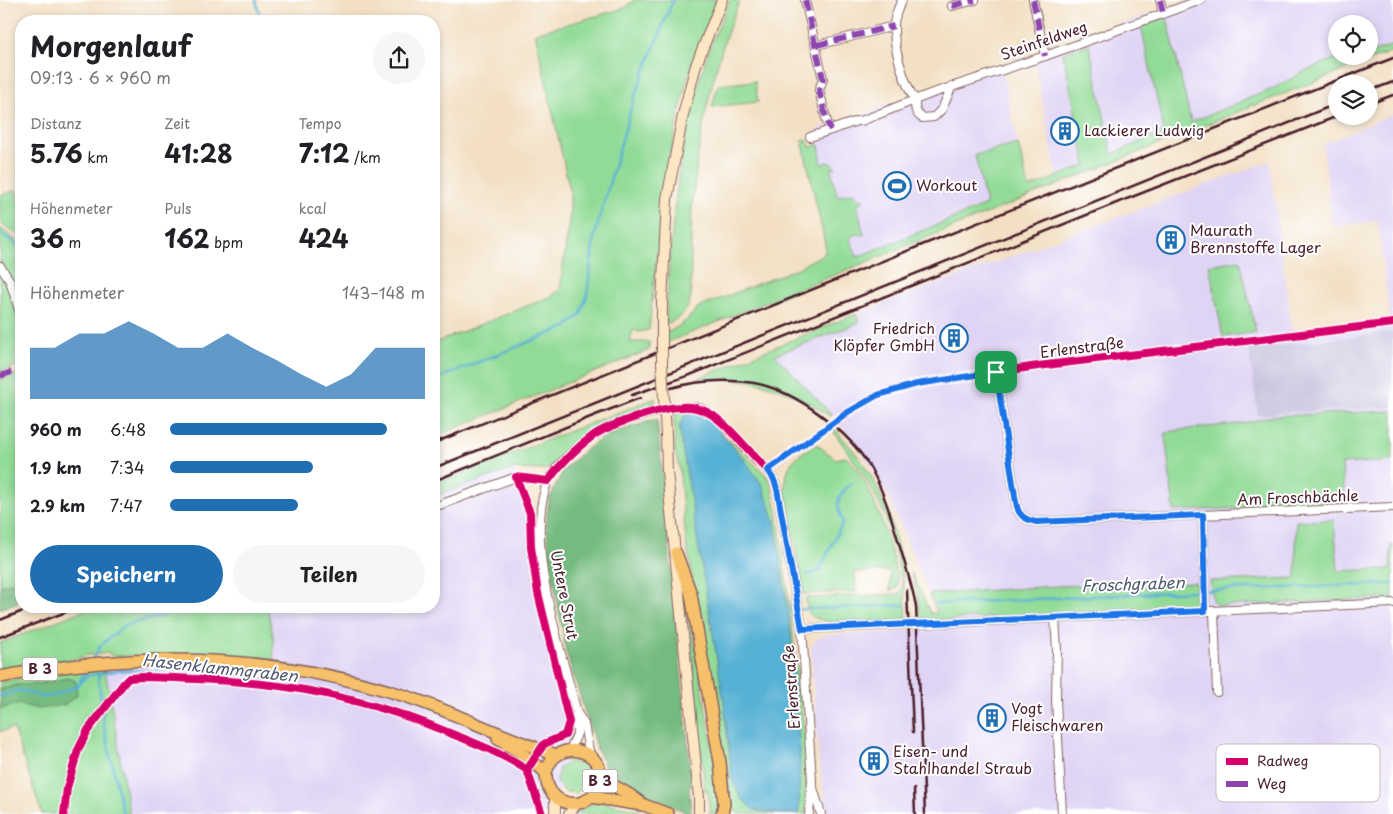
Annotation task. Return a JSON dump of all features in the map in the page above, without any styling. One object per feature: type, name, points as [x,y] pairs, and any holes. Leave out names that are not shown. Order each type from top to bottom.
[{"type":"main road","points":[[699,814],[667,471],[662,363],[662,304],[667,199],[683,115],[696,65],[722,0]]},
{"type":"main road","points":[[676,553],[691,594],[718,753],[725,811]]},
{"type":"main road","name":"B 3","points":[[0,677],[80,664],[155,659],[272,666],[311,672],[406,696],[476,725],[557,755]]},
{"type":"main road","name":"B 3","points":[[476,725],[519,752],[546,773]]},
{"type":"main road","points":[[555,814],[555,798],[547,786],[546,773],[550,763],[557,755],[570,750]]},
{"type":"main road","name":"B 3","points":[[555,798],[572,809],[586,801],[597,791],[600,778],[598,767],[590,756],[584,752],[570,750]]},
{"type":"main road","name":"B 3","points":[[600,778],[644,805]]},
{"type":"main road","name":"B 3","points":[[591,797],[644,805],[668,814]]},
{"type":"street","points":[[805,0],[817,45],[823,79],[819,90],[827,122],[831,130]]},
{"type":"street","points":[[902,0],[896,13],[894,26],[904,79],[915,100],[915,111],[918,115],[922,118],[934,118],[942,109],[952,86]]},
{"type":"street","points":[[952,6],[975,0]]},
{"type":"street","points":[[1033,0],[1045,56]]},
{"type":"street","points":[[1160,0],[1163,13]]},
{"type":"street","name":"Steinfeldweg","points":[[810,137],[861,121],[952,86],[1045,56],[1201,0]]},
{"type":"street","points":[[817,45],[894,26]]},
{"type":"street","points":[[0,266],[10,281],[15,297]]},
{"type":"street","name":"Erlenstraße","points":[[809,814],[812,781],[801,620],[777,489],[768,470],[840,417],[878,395],[917,384],[996,372],[1393,323]]},
{"type":"street","name":"Am Froschbächle","points":[[996,372],[1017,509],[1021,516],[1028,520],[1036,522],[1393,507]]},
{"type":"street","name":"Untere Strut","points":[[590,756],[584,724],[578,713],[550,606],[541,555],[539,532],[541,508],[548,481],[566,459],[596,434],[626,421],[679,407],[696,407],[710,413],[768,470]]},
{"type":"street","points":[[440,505],[516,477],[548,481]]},
{"type":"street","points":[[1203,515],[1205,611]]},
{"type":"street","points":[[802,629],[1393,603]]},
{"type":"street","points":[[1214,611],[1217,692]]},
{"type":"street","points":[[1055,618],[1057,650],[1056,699],[1063,813]]},
{"type":"street","name":"Untere Strut","points":[[570,750],[577,734],[578,713]]},
{"type":"street","name":"Erlenstraße","points":[[812,781],[821,814]]},
{"type":"shaded area","points":[[1190,0],[1393,0],[1393,45],[1378,51],[1378,15],[1328,15],[1328,62],[1309,69],[1272,89],[1190,122],[1167,18],[1142,26],[1164,132],[1112,154],[1089,45],[1063,54],[1086,165],[1057,176],[1035,64],[1003,74],[1018,144],[975,155],[986,204],[846,262],[822,166],[816,130]]},
{"type":"shaded area","points":[[1393,114],[1393,814],[831,814],[826,806],[819,760],[811,651],[813,644],[817,639],[826,635],[942,629],[937,612],[888,496],[868,460],[840,424],[775,355],[858,323],[856,314],[1270,161],[1292,330],[1390,319],[1378,221],[1332,227],[1323,144],[1367,125],[1378,125],[1378,120]]},
{"type":"shaded area","points":[[1393,332],[1393,407],[1277,413],[1258,416],[1249,349]]},
{"type":"shaded area","points":[[514,469],[532,514],[534,573],[574,725],[553,814],[129,814],[105,667],[190,665],[270,678],[274,641],[268,613],[440,613],[440,494]]},
{"type":"green space","points":[[634,0],[717,0],[687,80],[668,164],[649,330],[639,332],[633,330],[630,342],[649,342],[649,350],[440,435],[440,341],[552,296],[560,289],[570,213],[570,191],[535,33],[625,8]]},
{"type":"green space","points":[[730,0],[740,0],[723,47],[709,96],[696,171],[691,221],[691,298],[683,314],[666,324],[672,230],[686,136],[692,106],[704,65]]},
{"type":"green space","points":[[1167,17],[1191,122],[1272,89],[1309,69],[1328,62],[1328,65],[1357,65],[1253,106],[1252,104],[1250,107],[1182,135],[1176,135],[1176,137],[1164,140],[1164,142],[666,343],[666,333],[683,323],[697,308],[798,268],[825,253],[825,243],[802,140],[806,139],[811,147],[819,144],[822,165],[826,162],[831,163],[836,168],[831,169],[837,196],[854,193],[858,199],[863,200],[857,205],[864,235],[855,234],[850,239],[857,257],[986,205],[975,155],[1018,144],[1029,188],[1086,165],[1063,53],[1089,44],[1112,154],[1164,132],[1141,26]]},
{"type":"green space","points":[[1393,45],[1393,51],[1378,57],[1378,51]]},
{"type":"green space","points":[[755,81],[758,102],[712,107],[718,85]]},
{"type":"green space","points":[[15,190],[15,233],[0,223],[0,196]]},
{"type":"green space","points":[[0,228],[15,239],[15,294],[0,263]]},
{"type":"green space","points":[[1240,260],[1256,332],[1223,337],[1209,265]]},
{"type":"green space","points":[[0,272],[15,304],[15,366],[0,372]]},
{"type":"green space","points":[[856,314],[859,323],[775,355],[832,415],[830,416],[797,396],[766,385],[734,379],[696,379]]},
{"type":"green space","points":[[15,374],[15,582],[0,586],[0,380]]},
{"type":"green space","points":[[655,398],[655,403],[601,424],[581,436],[551,467],[543,470],[514,469],[440,494],[440,482]]},
{"type":"green space","points":[[1393,411],[1393,461],[1342,464],[1345,504],[1174,511],[1165,434],[1172,431],[1244,423],[1273,416]]},
{"type":"green space","points":[[674,412],[705,418],[765,474],[771,483],[778,516],[806,746],[806,814],[738,814],[732,807],[686,541],[679,466],[675,453]]},
{"type":"green space","points":[[657,419],[692,785],[689,786],[691,814],[635,791],[611,776],[606,769],[597,750],[566,652],[551,566],[546,524],[549,500],[563,470],[585,450],[609,434]]},
{"type":"green space","points":[[835,429],[866,468],[884,503],[891,522],[900,561],[907,621],[829,623],[829,621],[818,619],[811,615],[807,608],[805,598],[897,594],[901,592],[903,587],[885,516],[868,483],[833,431]]},
{"type":"green space","points":[[816,444],[836,459],[846,457],[865,482],[887,536],[896,571],[897,588],[890,591],[890,571],[855,572],[856,592],[804,594],[785,480],[789,467],[797,457]]},
{"type":"green space","points":[[1334,520],[1338,571],[1390,569],[1391,545],[1393,545],[1393,598],[1220,606],[1213,602],[1210,581],[1296,578],[1296,521]]},
{"type":"green space","points":[[911,572],[931,614],[937,612],[929,594],[1060,586],[1196,582],[1197,602],[1190,608],[920,621],[918,597]]},
{"type":"green space","points":[[15,582],[15,603],[0,609],[0,586]]},
{"type":"green space","points":[[686,592],[722,803],[718,814],[710,814],[708,791],[705,791]]},
{"type":"green space","points":[[77,613],[268,613],[274,641],[273,661],[232,657],[111,656],[110,653],[82,656],[82,658],[0,672],[0,643]]},
{"type":"green space","points":[[78,669],[78,672],[105,669],[110,697],[80,741],[66,782],[62,814],[42,814],[13,728],[0,732],[0,709],[19,704],[39,709],[69,678],[39,684],[17,685],[0,690],[0,682]]},
{"type":"green space","points":[[69,678],[76,681],[77,695],[64,705],[39,709],[20,704],[0,709],[0,690],[17,685],[39,684]]},
{"type":"green space","points":[[111,702],[129,814],[66,814],[70,785],[78,755],[89,733]]},
{"type":"green space","points":[[568,761],[582,764],[589,774],[586,786],[575,794],[565,792],[556,782],[559,768]]},
{"type":"green space","points":[[599,802],[631,808],[648,814],[574,814]]},
{"type":"water","points":[[687,412],[706,416],[744,459],[763,486],[775,521],[791,635],[800,750],[799,814],[781,814],[753,810],[742,799],[732,780],[724,703],[679,427]]},
{"type":"waterway","points":[[256,0],[260,15]]},
{"type":"waterway","points":[[440,378],[566,327],[581,314],[587,295],[594,237],[634,98],[673,0]]},
{"type":"waterway","points":[[0,233],[15,243]]},
{"type":"waterway","points":[[808,575],[819,571],[843,522],[838,510],[840,496],[852,483]]},
{"type":"waterway","name":"Froschgraben","points":[[935,604],[1195,591],[1393,584]]},
{"type":"waterway","name":"Froschgraben","points":[[786,610],[904,605]]},
{"type":"waterway","points":[[92,661],[100,646],[125,625],[168,613]]},
{"type":"waterway","name":"Hasenklammgraben","points":[[80,680],[88,668]]},
{"type":"waterway","name":"Hasenklammgraben","points":[[0,696],[20,690],[41,697],[53,696],[77,686],[87,676],[120,670],[178,671],[327,691]]},
{"type":"waterway","points":[[98,673],[104,727],[123,814]]},
{"type":"railway","points":[[440,441],[922,245],[1393,58]]},
{"type":"railway","points":[[1378,88],[1393,82]]},
{"type":"railway","points":[[1378,101],[1393,95]]},
{"type":"railway","points":[[440,466],[1328,107]]},
{"type":"railway","points":[[632,395],[690,375],[1328,120]]},
{"type":"railway","points":[[671,388],[702,382],[723,381],[754,383],[771,387],[821,415],[850,441],[871,469],[891,517],[916,606],[925,814]]},
{"type":"railway","points":[[440,479],[640,398]]},
{"type":"railway","points":[[907,590],[913,732]]},
{"type":"railway","points":[[0,620],[18,613]]},
{"type":"railway","points":[[0,637],[63,613]]},
{"type":"railway","points":[[914,789],[915,814]]},
{"type":"marked path","points":[[805,0],[823,79],[819,90],[827,122],[831,130]]},
{"type":"marked path","points":[[952,6],[975,0]]},
{"type":"marked path","points":[[1033,0],[1045,56]]},
{"type":"marked path","points":[[1160,0],[1163,13]]},
{"type":"marked path","points":[[817,45],[894,26]]},
{"type":"marked path","points":[[0,376],[15,371]]},
{"type":"cycle path","points":[[527,770],[544,744],[565,735],[569,722],[538,593],[531,547],[530,513],[516,477],[548,481],[564,462],[594,435],[636,417],[661,410],[681,407],[701,409],[714,416],[730,430],[768,470],[848,412],[878,395],[917,384],[1038,366],[1393,323]]},
{"type":"cycle path","points":[[64,814],[67,788],[78,750],[88,730],[129,678],[143,677],[221,680],[273,685],[364,703],[402,715],[481,746],[527,770],[542,814]]},
{"type":"place","name":"Lackierer Ludwig","points":[[1065,131]]},
{"type":"place","name":"Workout","points":[[897,186]]},
{"type":"place","name":"Maurath Brennstoffe Lager","points":[[1171,240]]},
{"type":"place","name":"Friedrich Klöpfer GmbH","points":[[954,338]]},
{"type":"place","name":"Vogt Fleischwaren","points":[[992,718]]},
{"type":"place","name":"Eisen- und Stahlhandel Straub","points":[[874,761]]},
{"type":"route","points":[[996,372],[1017,509],[1021,516],[1036,522],[1203,515],[1205,611],[802,629],[777,489],[768,470],[848,412],[878,395],[917,384],[996,372]]}]
